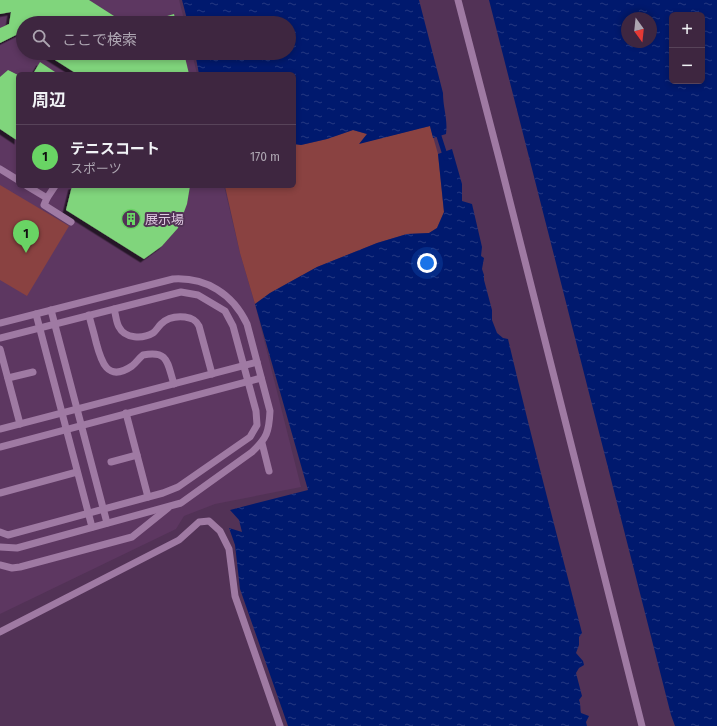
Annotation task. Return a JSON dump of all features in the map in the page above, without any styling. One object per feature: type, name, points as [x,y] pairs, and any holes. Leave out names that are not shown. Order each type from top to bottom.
[{"type":"street","points":[[458,0],[642,726]]},
{"type":"street","points":[[0,169],[16,179]]},
{"type":"street","points":[[30,188],[47,198]]},
{"type":"street","points":[[54,188],[44,205],[71,222]]},
{"type":"street","points":[[0,323],[173,279],[182,278],[197,280],[219,290],[240,310],[247,324],[270,411],[270,426],[262,443],[252,452],[181,503],[17,548],[0,547]]},
{"type":"street","points":[[0,338],[180,292],[198,295],[225,311],[233,326],[256,411],[257,425],[250,436],[178,487],[163,493],[8,535],[0,532]]},
{"type":"street","points":[[114,309],[120,329],[126,334],[134,337],[142,337],[152,334],[161,323],[174,317],[192,318],[199,326],[212,374]]},
{"type":"street","points":[[51,310],[107,523]]},
{"type":"street","points":[[36,314],[92,527]]},
{"type":"street","points":[[89,315],[101,362],[110,371],[118,372],[127,369],[134,365],[143,355],[158,354],[166,359],[174,384]]},
{"type":"street","points":[[0,349],[20,424]]},
{"type":"street","points":[[0,429],[257,362]]},
{"type":"street","points":[[8,378],[33,372]]},
{"type":"street","points":[[0,447],[261,378]]},
{"type":"street","points":[[126,413],[148,497]]},
{"type":"street","points":[[262,443],[269,472]]},
{"type":"street","points":[[111,462],[137,456]]},
{"type":"street","points":[[0,493],[77,472]]},
{"type":"street","points":[[0,565],[12,568],[20,567],[132,537],[171,505]]},
{"type":"street","points":[[0,632],[179,540],[199,522],[209,520],[220,531],[229,549],[235,596],[280,726]]},
{"type":"shaded area","points":[[0,0],[179,0],[183,16],[16,16],[16,60],[194,60],[197,72],[16,72],[16,188],[224,188],[301,487],[215,504],[184,516],[176,529],[0,614]]},
{"type":"shaded area","points":[[430,126],[438,154],[444,212],[437,228],[429,233],[407,234],[377,243],[317,267],[270,293],[255,304],[240,253],[225,188],[296,188],[296,144],[301,145],[327,139],[353,130],[367,134],[360,143]]},
{"type":"shaded area","points":[[0,185],[69,226],[27,296],[0,280]]},
{"type":"water","points":[[182,0],[419,0],[443,93],[446,134],[433,138],[430,126],[359,144],[367,134],[353,130],[327,139],[301,145],[296,144],[296,72],[199,72],[196,60],[296,60],[296,16],[186,16]]},
{"type":"water","points":[[489,0],[717,0],[717,726],[675,726]]},
{"type":"water","points":[[452,149],[462,184],[462,201],[472,204],[482,247],[481,256],[484,258],[482,269],[492,310],[492,320],[497,333],[503,338],[508,339],[582,633],[579,637],[579,645],[576,653],[583,661],[584,665],[579,668],[576,673],[582,696],[579,700],[581,713],[589,716],[586,722],[587,726],[288,726],[240,589],[235,545],[229,528],[242,532],[239,520],[230,510],[308,490],[255,304],[270,293],[317,267],[377,243],[407,234],[429,233],[437,228],[444,212],[438,154]]},
{"type":"building","points":[[0,0],[89,0],[114,16],[16,16],[16,35],[0,43],[0,28],[9,24],[11,12],[0,14]]},
{"type":"building","points":[[55,60],[186,60],[189,72],[74,72]]},
{"type":"building","points":[[40,62],[55,72],[34,72]]},
{"type":"building","points":[[8,70],[16,74],[16,140],[0,129],[0,77]]},
{"type":"building","name":"展示場","points":[[72,188],[190,188],[187,204],[178,228],[162,246],[144,259],[66,210]]},
{"type":"waterway","points":[[437,130],[446,158]]},
{"type":"place","name":"展示場","points":[[131,219]]},
{"type":"place","name":"テニスコート","points":[[26,253]]}]
